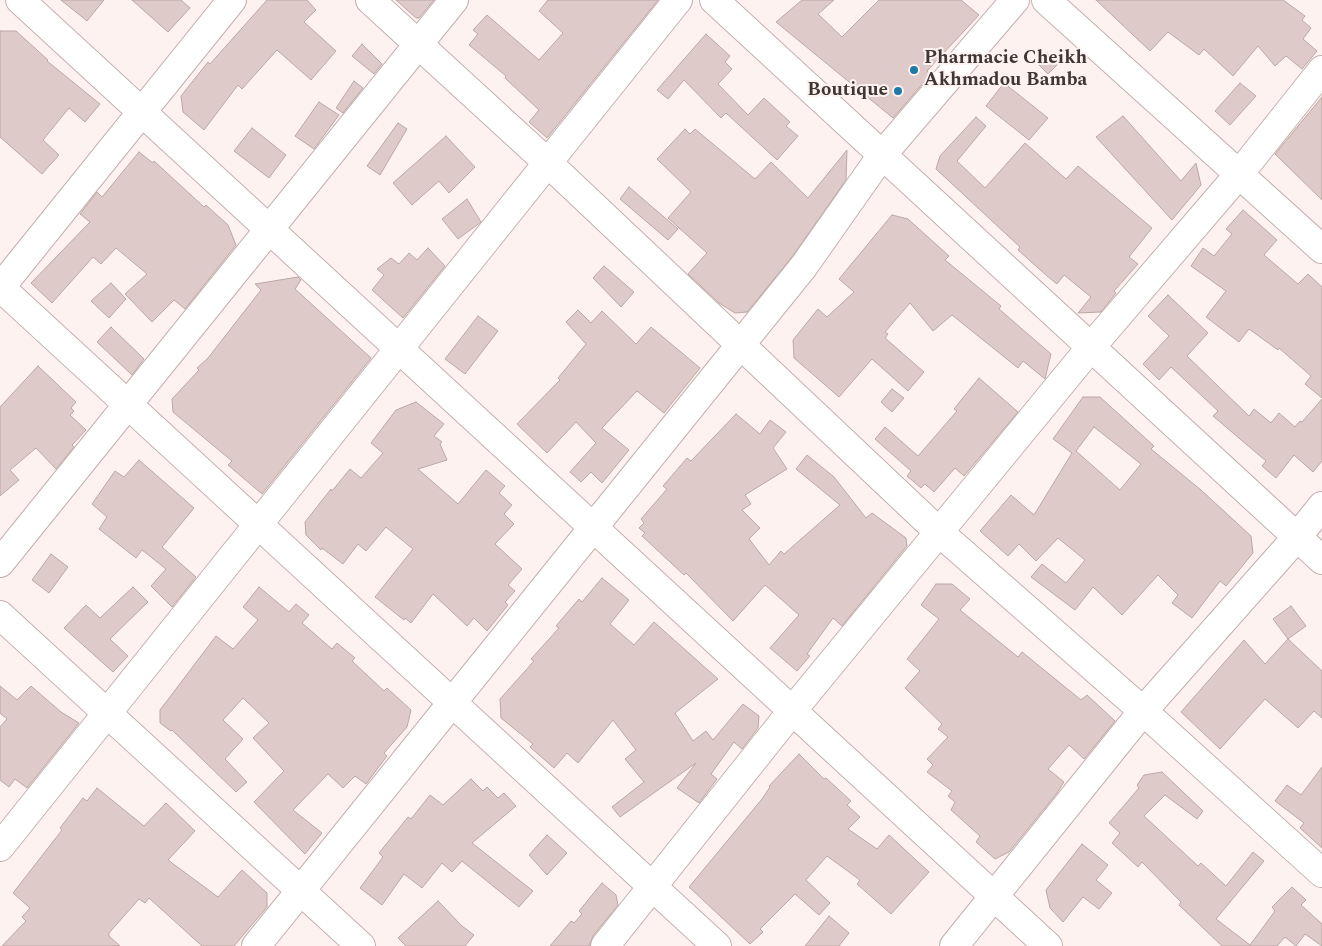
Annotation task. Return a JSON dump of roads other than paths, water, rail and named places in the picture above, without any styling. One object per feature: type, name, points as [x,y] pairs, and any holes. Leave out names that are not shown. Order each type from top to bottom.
[{"type":"street","points":[[20,0],[398,350],[1048,946]]},
{"type":"street","points":[[232,0],[0,287],[717,946]]},
{"type":"street","points":[[370,0],[548,163],[940,533],[1143,711],[1322,873]]},
{"type":"street","points":[[0,563],[454,0]]},
{"type":"street","points":[[0,847],[678,0]]},
{"type":"street","points":[[714,0],[1322,560]]},
{"type":"street","points":[[256,946],[739,344],[804,266],[882,155],[1015,0]]},
{"type":"street","points":[[1046,0],[1240,173],[1322,249]]},
{"type":"street","points":[[604,946],[792,711],[1091,347],[1240,173],[1322,70]]},
{"type":"street","points":[[954,946],[995,898],[1143,711],[1297,537],[1322,506]]},
{"type":"street","points":[[0,615],[361,946]]},
{"type":"place","name":"Pharmacie Cheikh Akhmadou Bamba","points":[[914,70]]},
{"type":"place","name":"Boutique","points":[[898,91]]}]
